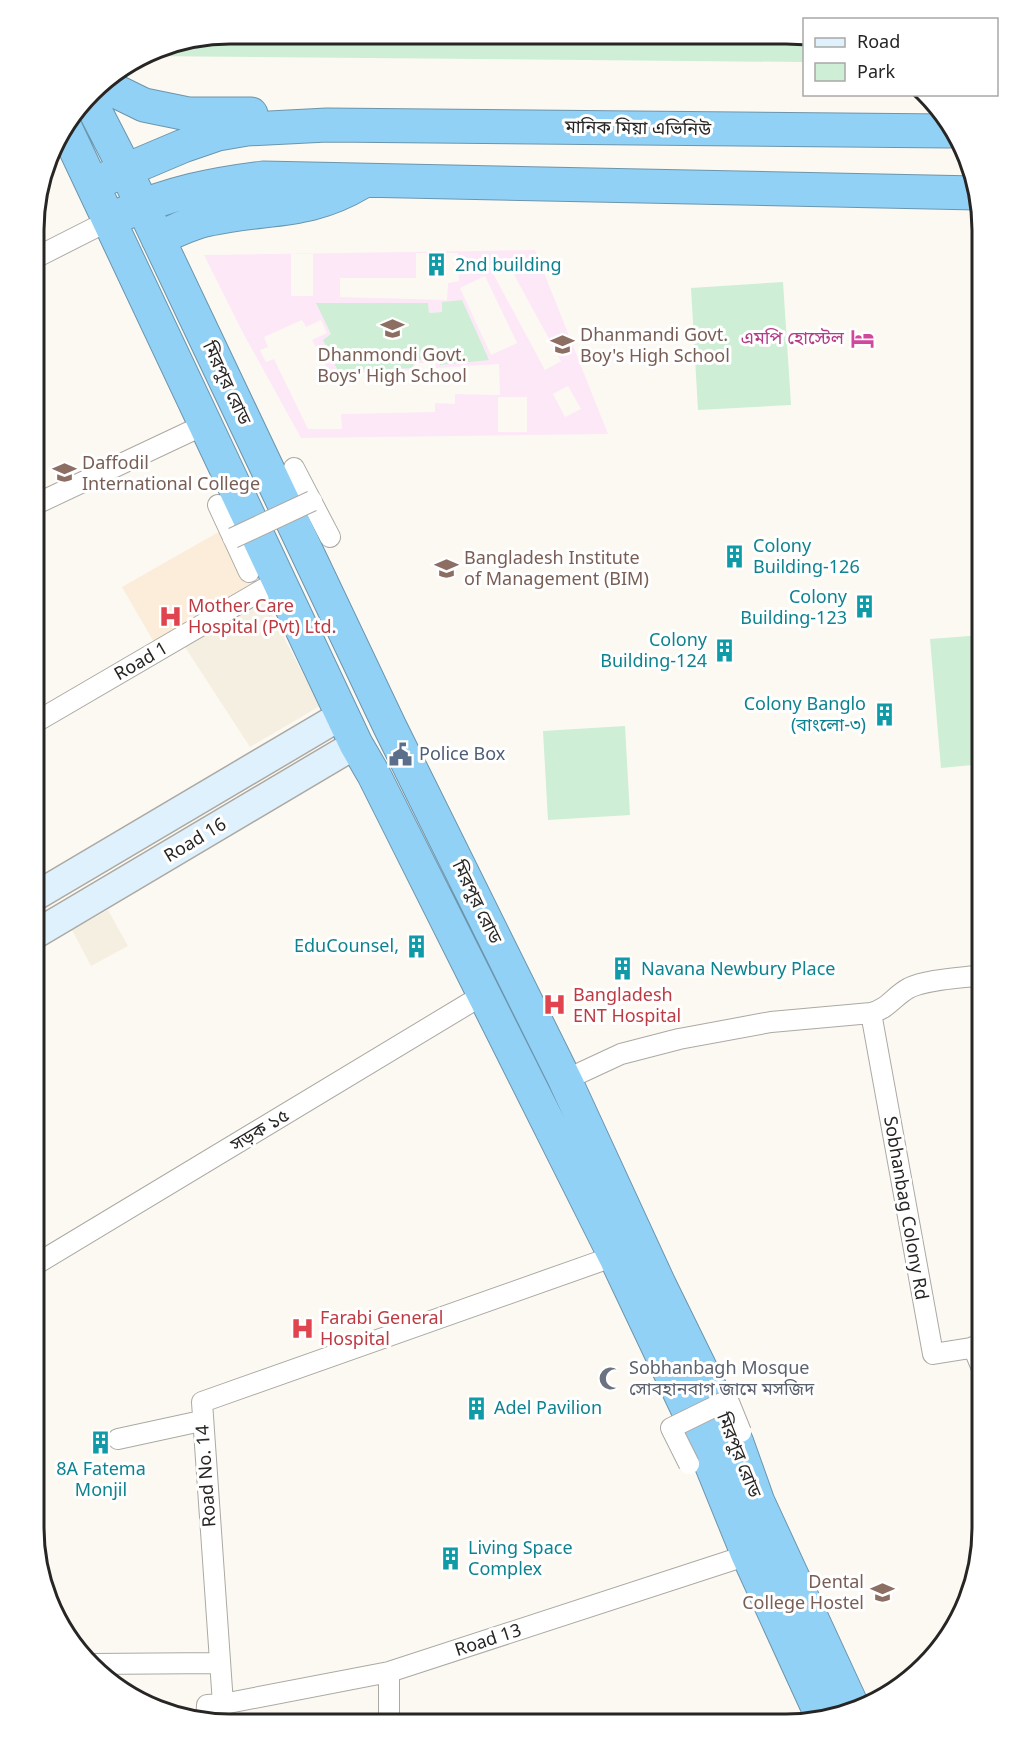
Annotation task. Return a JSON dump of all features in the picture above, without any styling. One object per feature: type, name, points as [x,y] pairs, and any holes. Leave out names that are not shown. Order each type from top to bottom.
[{"type":"highway","name":"মানিক মিয়া এভিনিউ","points":[[109,88],[144,105],[188,114],[256,114],[327,125]]},
{"type":"highway","name":"মিরপুর রোড","points":[[92,105],[158,238],[390,727],[565,1080],[696,1427],[748,1555],[820,1711]]},
{"type":"highway","name":"মানিক মিয়া এভিনিউ","points":[[94,184],[218,134],[247,129],[327,125],[944,131]]},
{"type":"highway","name":"মিরপুর রোড","points":[[69,135],[206,424],[264,576],[374,776],[486,993],[615,1256],[646,1290],[737,1443],[758,1502],[851,1703]]},
{"type":"highway","points":[[110,220],[142,205],[208,184],[264,178],[969,193]]},
{"type":"highway","points":[[158,238],[209,219],[311,206],[337,197],[367,179]]},
{"type":"highway","points":[[356,744],[390,727]]},
{"type":"main road","name":"Road 16","points":[[44,891],[342,715]]},
{"type":"main road","name":"Road 16","points":[[44,929],[356,744]]},
{"type":"street","points":[[44,253],[110,220]]},
{"type":"street","points":[[44,500],[206,424]]},
{"type":"street","points":[[294,468],[330,537]]},
{"type":"street","points":[[233,538],[312,501]]},
{"type":"street","points":[[218,505],[233,538],[264,576]]},
{"type":"street","name":"Road 1","points":[[44,717],[264,576]]},
{"type":"street","points":[[565,1080],[621,1054],[679,1039],[771,1022],[871,1013],[883,1010],[899,994],[912,987],[972,977]]},
{"type":"street","name":"সড়ক ১৫","points":[[44,1259],[486,993]]},
{"type":"street","name":"Sobhanbag Colony Rd","points":[[871,1013],[933,1354],[972,1348]]},
{"type":"street","name":"Road No. 14","points":[[223,1704],[201,1421],[202,1402],[615,1256]]},
{"type":"street","points":[[689,1464],[671,1428],[728,1400],[741,1432]]},
{"type":"street","points":[[118,1439],[201,1421]]},
{"type":"street","name":"Road 13","points":[[223,1704],[389,1672],[748,1555]]},
{"type":"street","points":[[102,1664],[220,1663]]},
{"type":"street","points":[[389,1672],[389,1714]]},
{"type":"street","points":[[207,1713],[207,1705],[223,1704]]},
{"type":"shaded area","name":"Dhanmandi Govt. Boy's High School","points":[[535,250],[608,434],[301,438],[242,331],[204,255]],"holes":[[[416,253],[458,253],[459,281],[448,283],[447,300],[340,297],[340,278],[416,278]],[[291,254],[313,254],[313,296],[291,296]],[[505,258],[561,361],[545,370],[489,266]],[[485,276],[517,343],[491,355],[460,288]],[[317,304],[428,304],[429,313],[442,312],[489,359],[440,365],[438,359],[414,360],[413,368],[323,340],[332,334]],[[302,320],[306,327],[321,320],[327,333],[312,340],[330,374],[414,370],[415,363],[436,363],[436,368],[499,364],[500,395],[455,394],[455,404],[435,403],[435,412],[341,414],[342,429],[308,429],[274,359],[266,362],[260,350],[268,347],[264,337]],[[568,386],[581,409],[565,417],[553,394]],[[498,397],[527,397],[527,432],[498,432]]]},
{"type":"shaded area","name":"Mother Care Hospital (Pvt) Ltd.","points":[[222,530],[253,584],[155,644],[122,587]]},
{"type":"shaded area","points":[[263,598],[320,706],[250,747],[183,644]]},
{"type":"shaded area","points":[[108,910],[128,946],[91,966],[72,930]]},
{"type":"green space","points":[[229,44],[799,44],[803,44],[803,62],[163,56],[205,45]]},
{"type":"green space","points":[[783,282],[791,405],[698,410],[691,288]]},
{"type":"green space","points":[[462,300],[489,360],[440,365],[438,359],[414,360],[413,368],[338,371],[323,340],[331,334],[316,303],[428,303],[429,313],[442,312],[442,302]]},
{"type":"green space","points":[[972,636],[972,765],[941,768],[930,639]]},
{"type":"green space","points":[[625,726],[630,815],[548,820],[543,731]]},
{"type":"place","name":"2nd building","points":[[437,265]]},
{"type":"place","name":"Dhanmondi Govt. Boys' High School","points":[[392,329]]},
{"type":"place","name":"এমপি হোস্টেল","points":[[862,338]]},
{"type":"place","name":"Dhanmandi Govt. Boy's High School","points":[[562,345]]},
{"type":"place","name":"Daffodil International College","points":[[64,473]]},
{"type":"place","name":"Colony Building-126","points":[[735,556]]},
{"type":"place","name":"Bangladesh Institute of Management (BIM)","points":[[446,568]]},
{"type":"place","name":"Colony Building-123","points":[[865,607]]},
{"type":"place","name":"Mother Care Hospital (Pvt) Ltd.","points":[[170,616]]},
{"type":"place","name":"Colony Building-124","points":[[725,650]]},
{"type":"place","name":"Colony Banglo (বাংলো-৩)","points":[[884,714]]},
{"type":"place","name":"Police Box","points":[[401,754]]},
{"type":"place","name":"EduCounsel,","points":[[417,946]]},
{"type":"place","name":"Navana Newbury Place","points":[[623,969]]},
{"type":"place","name":"Bangladesh ENT Hospital","points":[[555,1005]]},
{"type":"place","name":"Farabi General Hospital","points":[[302,1328]]},
{"type":"place","name":"Sobhanbagh Mosque সোবহানবাগ জামে মসজিদ","points":[[611,1378]]},
{"type":"place","name":"Adel Pavilion","points":[[476,1408]]},
{"type":"place","name":"8A Fatema Monjil","points":[[101,1443]]},
{"type":"place","name":"Living Space Complex","points":[[450,1558]]},
{"type":"place","name":"Dental College Hostel","points":[[882,1592]]}]
